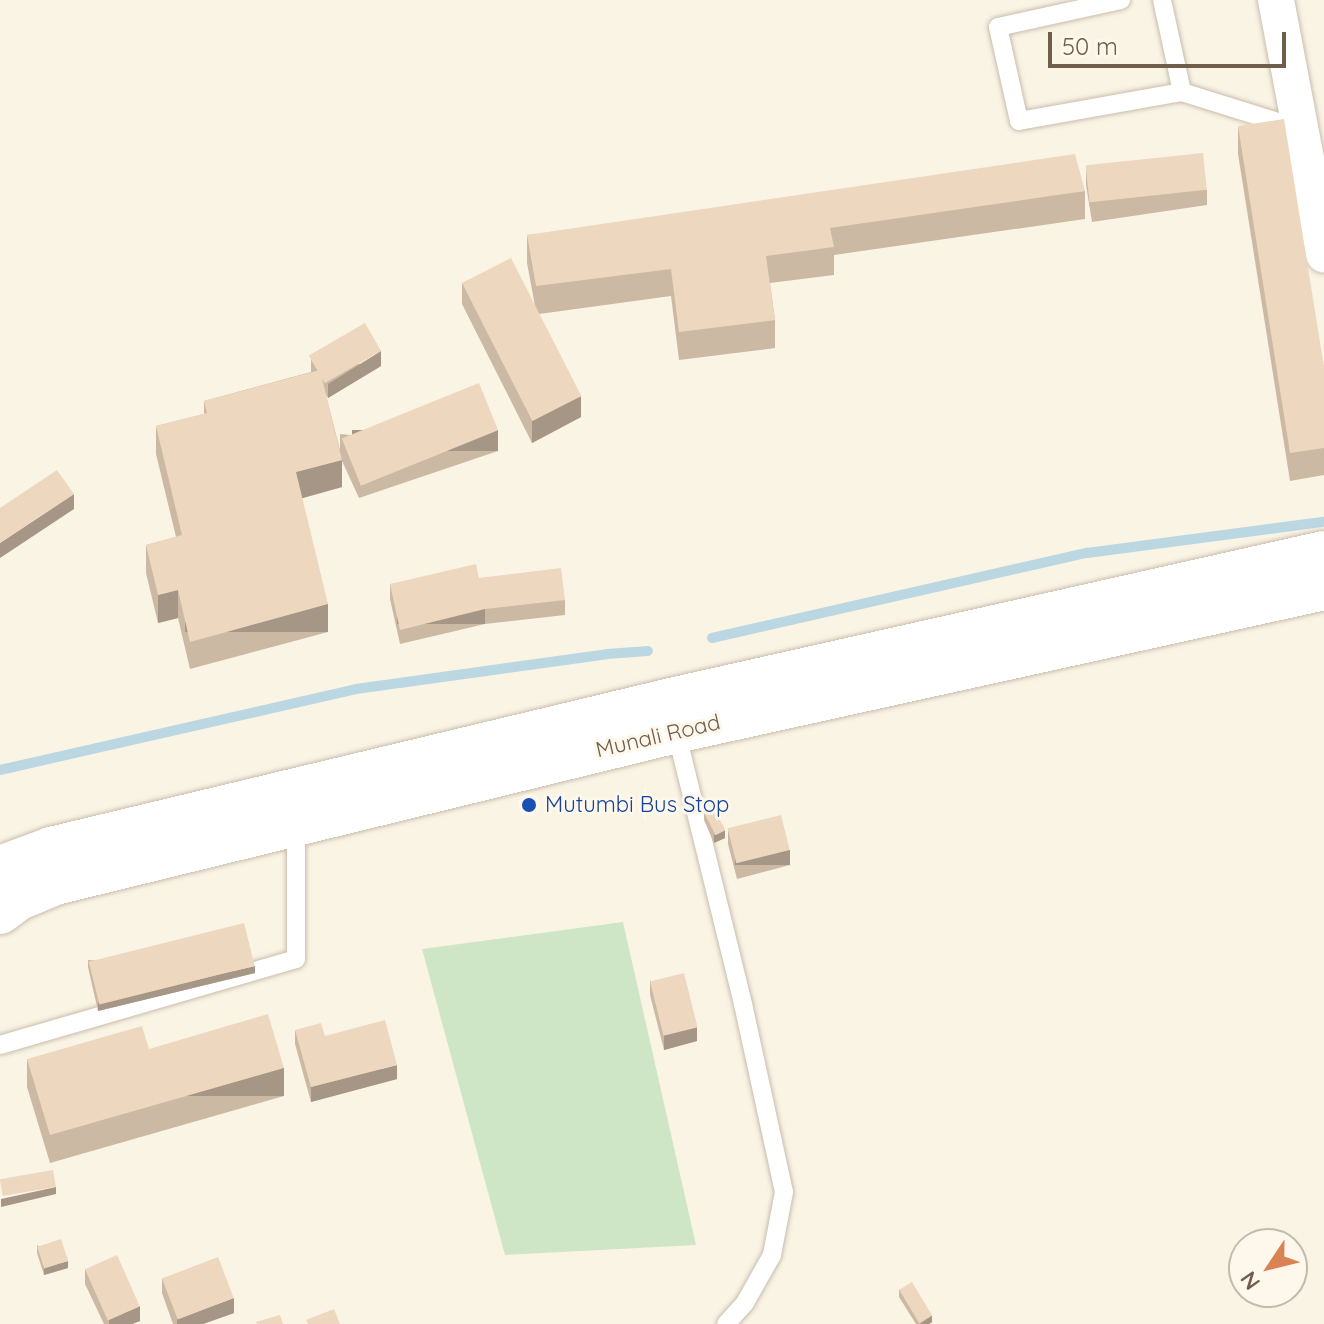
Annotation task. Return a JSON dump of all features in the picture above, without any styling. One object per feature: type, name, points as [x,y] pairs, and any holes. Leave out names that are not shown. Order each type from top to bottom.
[{"type":"main road","name":"Munali Road","points":[[0,912],[17,899],[55,883],[296,824],[674,715],[1324,553]]},
{"type":"main road","name":"Munali Road","points":[[0,868],[51,849],[674,715],[1324,588]]},
{"type":"street","points":[[1276,0],[1324,255]]},
{"type":"lane","points":[[1121,0],[998,27],[1019,121],[1182,92],[1300,129]]},
{"type":"lane","points":[[1162,0],[1182,92]]},
{"type":"lane","points":[[674,715],[784,1192],[781,1225],[772,1255],[745,1303],[726,1324]]},
{"type":"lane","points":[[0,1045],[296,959],[296,824]]},
{"type":"green space","points":[[623,922],[696,1245],[505,1255],[422,949]]},
{"type":"building","points":[[1284,119],[1324,367],[1324,448],[1290,453],[1238,126]]},
{"type":"building","points":[[1203,153],[1207,190],[1090,202],[1086,165]]},
{"type":"building","points":[[1075,154],[1085,191],[830,228],[834,247],[766,256],[775,320],[679,332],[671,269],[536,286],[527,235]]},
{"type":"building","points":[[511,258],[581,396],[532,421],[462,283]]},
{"type":"building","points":[[365,323],[381,351],[325,383],[309,356]]},
{"type":"building","points":[[320,370],[342,460],[296,472],[328,604],[190,642],[178,590],[158,595],[146,545],[182,535],[156,426],[207,413],[204,401]]},
{"type":"building","points":[[479,383],[498,430],[361,486],[342,438]]},
{"type":"building","points":[[57,470],[74,494],[0,543],[0,508]]},
{"type":"building","points":[[476,564],[479,578],[561,568],[565,600],[485,609],[400,630],[390,584]]},
{"type":"building","points":[[714,808],[725,830],[716,835],[704,813]]},
{"type":"building","points":[[781,815],[790,850],[736,863],[728,828]]},
{"type":"building","points":[[244,923],[255,966],[99,1004],[89,962]]},
{"type":"building","points":[[684,973],[698,1027],[664,1036],[650,981]]},
{"type":"building","points":[[268,1014],[284,1068],[50,1135],[27,1059],[142,1026],[149,1049]]},
{"type":"building","points":[[385,1020],[397,1065],[311,1087],[295,1030],[321,1023],[325,1036]]},
{"type":"building","points":[[53,1170],[56,1187],[3,1196],[0,1179]]},
{"type":"building","points":[[61,1239],[68,1261],[44,1269],[37,1247]]},
{"type":"building","points":[[117,1255],[140,1306],[108,1320],[85,1269]]},
{"type":"building","points":[[218,1257],[234,1298],[178,1320],[162,1279]]},
{"type":"building","points":[[912,1282],[932,1315],[919,1323],[899,1290]]},
{"type":"building","points":[[334,1309],[340,1324],[308,1324],[306,1320]]},
{"type":"building","points":[[280,1315],[283,1324],[256,1322]]},
{"type":"waterway","points":[[712,638],[1087,553],[1324,522]]},
{"type":"waterway","points":[[0,770],[356,689],[648,651]]},
{"type":"place","name":"Mutumbi Bus Stop","points":[[529,805]]}]
